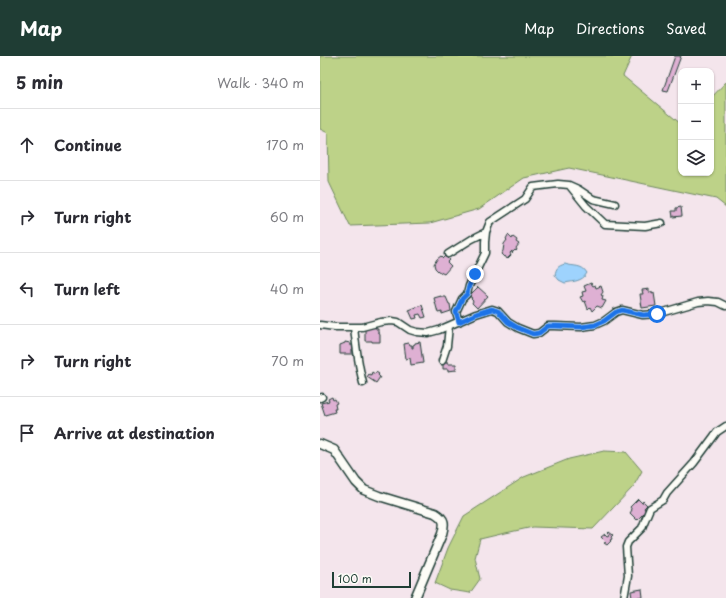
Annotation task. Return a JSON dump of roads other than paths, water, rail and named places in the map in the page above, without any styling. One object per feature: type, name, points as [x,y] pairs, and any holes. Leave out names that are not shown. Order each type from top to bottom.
[{"type":"main road","points":[[320,444],[334,450],[356,482],[364,490],[441,516],[444,525],[442,534],[415,598]]},
{"type":"street","points":[[459,322],[456,312],[462,299],[467,294],[469,286],[485,253],[486,232],[490,222],[524,199],[533,187],[558,184],[569,185],[593,199],[615,204]]},
{"type":"street","points":[[569,185],[573,192],[598,219],[605,224],[645,226],[662,223]]},
{"type":"street","points":[[448,254],[486,232]]},
{"type":"street","points":[[320,326],[362,327],[381,322],[398,322],[410,330],[428,333],[492,309],[498,311],[508,322],[533,334],[539,333],[548,326],[581,327],[595,325],[622,310],[643,315],[657,314],[698,302],[718,302],[726,306]]},
{"type":"street","points":[[442,361],[447,346],[449,326]]},
{"type":"street","points":[[354,327],[356,354],[362,383]]},
{"type":"street","points":[[624,598],[628,576],[626,547],[628,542],[642,528],[650,508],[663,500],[667,493],[694,463],[717,432],[726,426]]},
{"type":"water","points":[[565,264],[583,268],[587,273],[580,280],[565,283],[559,280],[555,275],[558,268]]}]
